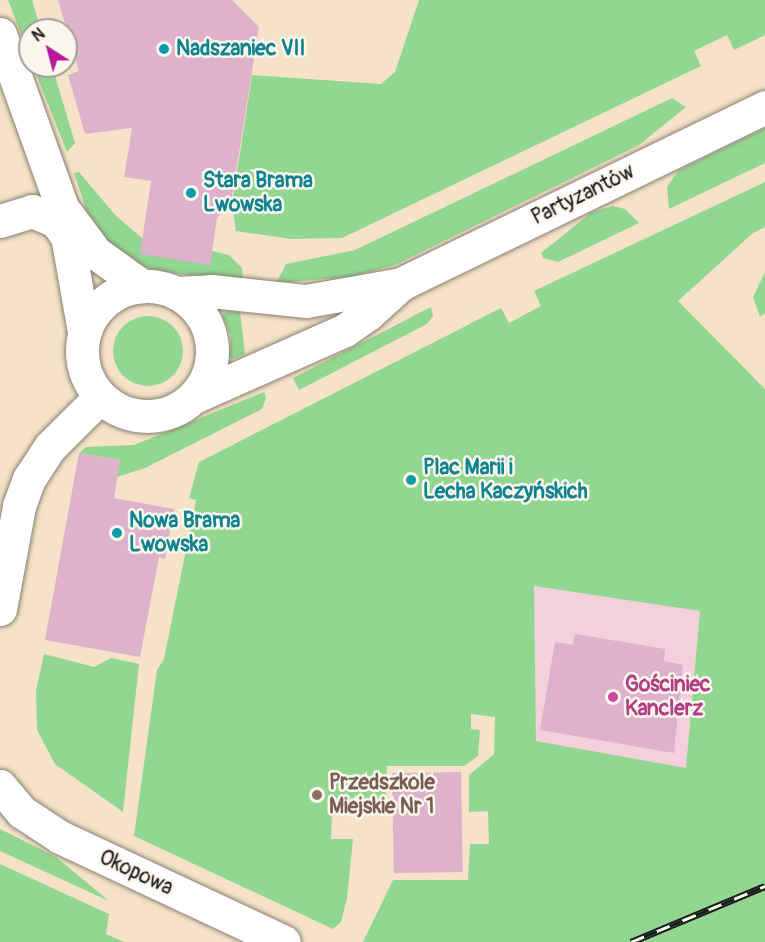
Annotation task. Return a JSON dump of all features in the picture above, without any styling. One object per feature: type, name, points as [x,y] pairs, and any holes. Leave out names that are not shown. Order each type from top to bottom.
[{"type":"street","points":[[0,34],[65,222],[84,332],[83,366],[100,397],[113,407],[147,417],[180,408],[194,397],[211,366],[213,349],[202,316],[176,293],[141,286],[96,253],[65,222],[56,221],[32,211],[0,221]]},
{"type":"street","name":"Partyzantów","points":[[176,293],[211,291],[306,301],[400,284],[765,107]]},
{"type":"street","name":"Partyzantów","points":[[194,397],[345,330],[368,314],[400,284]]},
{"type":"street","points":[[84,332],[106,300],[141,286]]},
{"type":"street","points":[[0,609],[19,506],[29,479],[50,447],[100,397]]},
{"type":"street","name":"Okopowa","points":[[0,786],[22,812],[60,837],[284,942]]},
{"type":"shaded area","points":[[534,586],[700,611],[686,768],[536,741]]},
{"type":"green space","points":[[8,0],[32,0],[37,18],[18,18],[18,26]]},
{"type":"green space","points":[[419,0],[765,0],[765,35],[734,50],[727,35],[694,51],[701,66],[342,238],[291,239],[236,231],[232,204],[252,75],[381,84],[395,72]]},
{"type":"green space","points":[[38,78],[56,78],[75,143],[67,152]]},
{"type":"green space","points":[[672,98],[686,107],[639,145],[395,265],[350,277],[276,283],[286,264],[355,250]]},
{"type":"green space","points":[[765,128],[765,163],[669,209],[667,187],[679,170]]},
{"type":"green space","points":[[79,172],[116,216],[143,239],[210,265],[212,251],[229,255],[242,268],[243,282],[157,271],[119,256],[89,218],[74,173]]},
{"type":"green space","points":[[765,182],[765,227],[753,233],[678,301],[765,389],[765,942],[363,942],[393,880],[468,880],[470,844],[489,844],[488,811],[469,812],[469,775],[494,754],[495,717],[471,714],[471,729],[480,730],[478,756],[464,766],[387,766],[385,811],[332,812],[331,839],[353,839],[347,898],[341,922],[333,929],[134,836],[157,670],[164,659],[196,500],[189,498],[199,462],[501,308],[509,323],[541,306],[534,291]],"holes":[[[534,586],[700,611],[686,768],[536,741]]]},
{"type":"green space","points":[[613,206],[625,209],[639,223],[558,262],[543,258],[541,253],[592,212]]},
{"type":"green space","points":[[765,272],[765,313],[760,317],[753,297]]},
{"type":"green space","points":[[431,307],[433,316],[427,324],[299,390],[293,378]]},
{"type":"green space","points":[[226,311],[240,312],[245,354],[233,359],[229,357],[231,335],[222,315]]},
{"type":"green space","points":[[155,316],[168,322],[177,331],[181,337],[183,351],[181,365],[173,376],[162,384],[141,386],[123,376],[115,365],[113,344],[123,326],[134,318]]},
{"type":"green space","points":[[264,392],[266,398],[262,409],[145,468],[117,477],[120,460],[79,453],[86,447],[134,445]]},
{"type":"green space","points":[[44,654],[94,667],[111,658],[139,664],[123,812],[55,764],[37,730],[36,691]]},
{"type":"green space","points":[[0,829],[56,857],[109,901],[0,851]]},
{"type":"green space","points":[[0,864],[109,914],[106,934],[124,942],[0,942]]},
{"type":"building","name":"Nadszaniec VII","points":[[58,0],[232,0],[259,27],[231,204],[217,218],[210,265],[140,254],[151,181],[124,177],[132,128],[85,134],[69,78],[78,78],[78,18],[63,18]]},
{"type":"building","name":"Nowa Brama Lwowska","points":[[79,453],[120,460],[114,498],[174,509],[165,559],[159,557],[140,657],[45,640]]},
{"type":"building","name":"Gościniec Kanclerz","points":[[575,634],[665,649],[664,661],[683,665],[674,753],[540,730],[555,642],[573,645]]},
{"type":"building","name":"Przedszkole Miejskie Nr 1","points":[[461,772],[463,872],[394,873],[392,773]]},
{"type":"railway","points":[[631,942],[765,886]]},
{"type":"place","name":"Nadszaniec VII","points":[[164,49]]},
{"type":"place","name":"Stara Brama Lwowska","points":[[191,193]]},
{"type":"place","name":"Plac Marii i Lecha Kaczyńskich","points":[[411,480]]},
{"type":"place","name":"Nowa Brama Lwowska","points":[[117,533]]},
{"type":"place","name":"Gościniec Kanclerz","points":[[613,697]]},
{"type":"place","name":"Przedszkole Miejskie Nr 1","points":[[317,795]]}]
